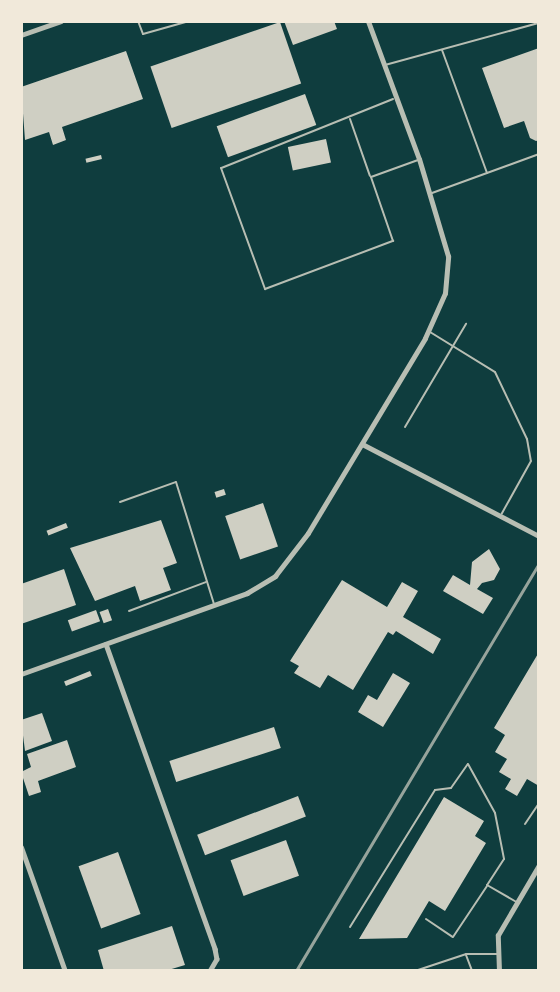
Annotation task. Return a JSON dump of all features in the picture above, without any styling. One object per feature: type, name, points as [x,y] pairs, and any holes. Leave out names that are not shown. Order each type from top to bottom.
[{"type":"street","points":[[21,35],[61,21]]},
{"type":"street","points":[[21,674],[258,588],[283,568],[362,444],[429,331],[449,273],[419,159],[368,21]]},
{"type":"street","points":[[362,444],[539,536]]},
{"type":"street","points":[[106,644],[215,949],[215,964],[210,971]]},
{"type":"street","points":[[21,848],[65,971]]},
{"type":"street","points":[[499,971],[498,935],[539,865]]},
{"type":"lane","points":[[138,21],[143,34],[189,21]]},
{"type":"lane","points":[[385,65],[539,23]]},
{"type":"lane","points":[[442,50],[487,173]]},
{"type":"lane","points":[[349,117],[393,241],[265,289],[221,168],[349,117],[397,98]]},
{"type":"lane","points":[[430,194],[539,154]]},
{"type":"lane","points":[[371,177],[419,159]]},
{"type":"lane","points":[[405,427],[466,324]]},
{"type":"lane","points":[[429,331],[495,372],[527,439],[531,461],[500,516]]},
{"type":"lane","points":[[120,502],[176,482],[214,605]]},
{"type":"lane","points":[[129,611],[207,582]]},
{"type":"lane","points":[[350,927],[435,790],[451,788],[468,764],[495,813],[504,859],[453,937],[426,919]]},
{"type":"lane","points":[[525,824],[538,805]]},
{"type":"lane","points":[[487,885],[517,903]]},
{"type":"lane","points":[[415,971],[466,954],[498,954]]},
{"type":"lane","points":[[466,954],[472,971]]},
{"type":"building","points":[[284,21],[334,21],[337,29],[293,45]]},
{"type":"building","points":[[280,22],[301,83],[172,128],[150,67]]},
{"type":"building","points":[[539,48],[539,140],[536,141],[530,138],[524,121],[504,128],[482,68]]},
{"type":"building","points":[[126,51],[143,99],[62,127],[66,140],[53,145],[49,132],[25,140],[21,87]]},
{"type":"building","points":[[305,94],[316,125],[228,157],[217,126]]},
{"type":"building","points":[[326,139],[331,162],[293,171],[288,147]]},
{"type":"building","points":[[101,155],[102,159],[86,163],[85,159]]},
{"type":"building","points":[[224,489],[226,495],[216,498],[214,492]]},
{"type":"building","points":[[263,503],[278,546],[240,560],[225,516]]},
{"type":"building","points":[[161,520],[177,563],[163,568],[171,590],[140,601],[135,586],[95,601],[70,548]]},
{"type":"building","points":[[66,523],[68,528],[48,536],[47,531]]},
{"type":"building","points":[[489,549],[500,569],[494,580],[482,583],[477,589],[493,598],[483,614],[443,591],[453,575],[470,585],[472,562]]},
{"type":"building","points":[[64,569],[76,605],[21,624],[21,584]]},
{"type":"building","points":[[342,580],[387,607],[402,582],[418,591],[403,617],[441,639],[433,654],[396,631],[393,635],[388,632],[353,690],[328,675],[320,688],[294,673],[299,666],[290,661]]},
{"type":"building","points":[[108,609],[112,620],[104,623],[100,612]]},
{"type":"building","points":[[96,610],[100,621],[72,632],[68,620]]},
{"type":"building","points":[[539,652],[539,786],[527,779],[517,796],[505,789],[511,779],[499,772],[507,759],[495,752],[505,735],[494,728]]},
{"type":"building","points":[[90,671],[92,676],[66,686],[64,681]]},
{"type":"building","points":[[393,673],[410,683],[383,727],[358,712],[368,695],[377,700]]},
{"type":"building","points":[[42,713],[52,741],[25,751],[21,720]]},
{"type":"building","points":[[274,727],[281,748],[176,782],[169,761]]},
{"type":"building","points":[[67,740],[76,767],[38,781],[41,792],[29,796],[21,772],[31,767],[27,754]]},
{"type":"building","points":[[298,796],[306,817],[205,855],[197,835]]},
{"type":"building","points":[[444,797],[484,821],[475,836],[486,843],[445,911],[429,901],[407,938],[359,939]]},
{"type":"building","points":[[286,840],[299,876],[244,896],[231,860]]},
{"type":"building","points":[[118,852],[141,914],[101,928],[79,866]]},
{"type":"building","points":[[172,926],[185,965],[165,971],[104,971],[98,950]]},
{"type":"railway","points":[[296,971],[539,563]]}]
